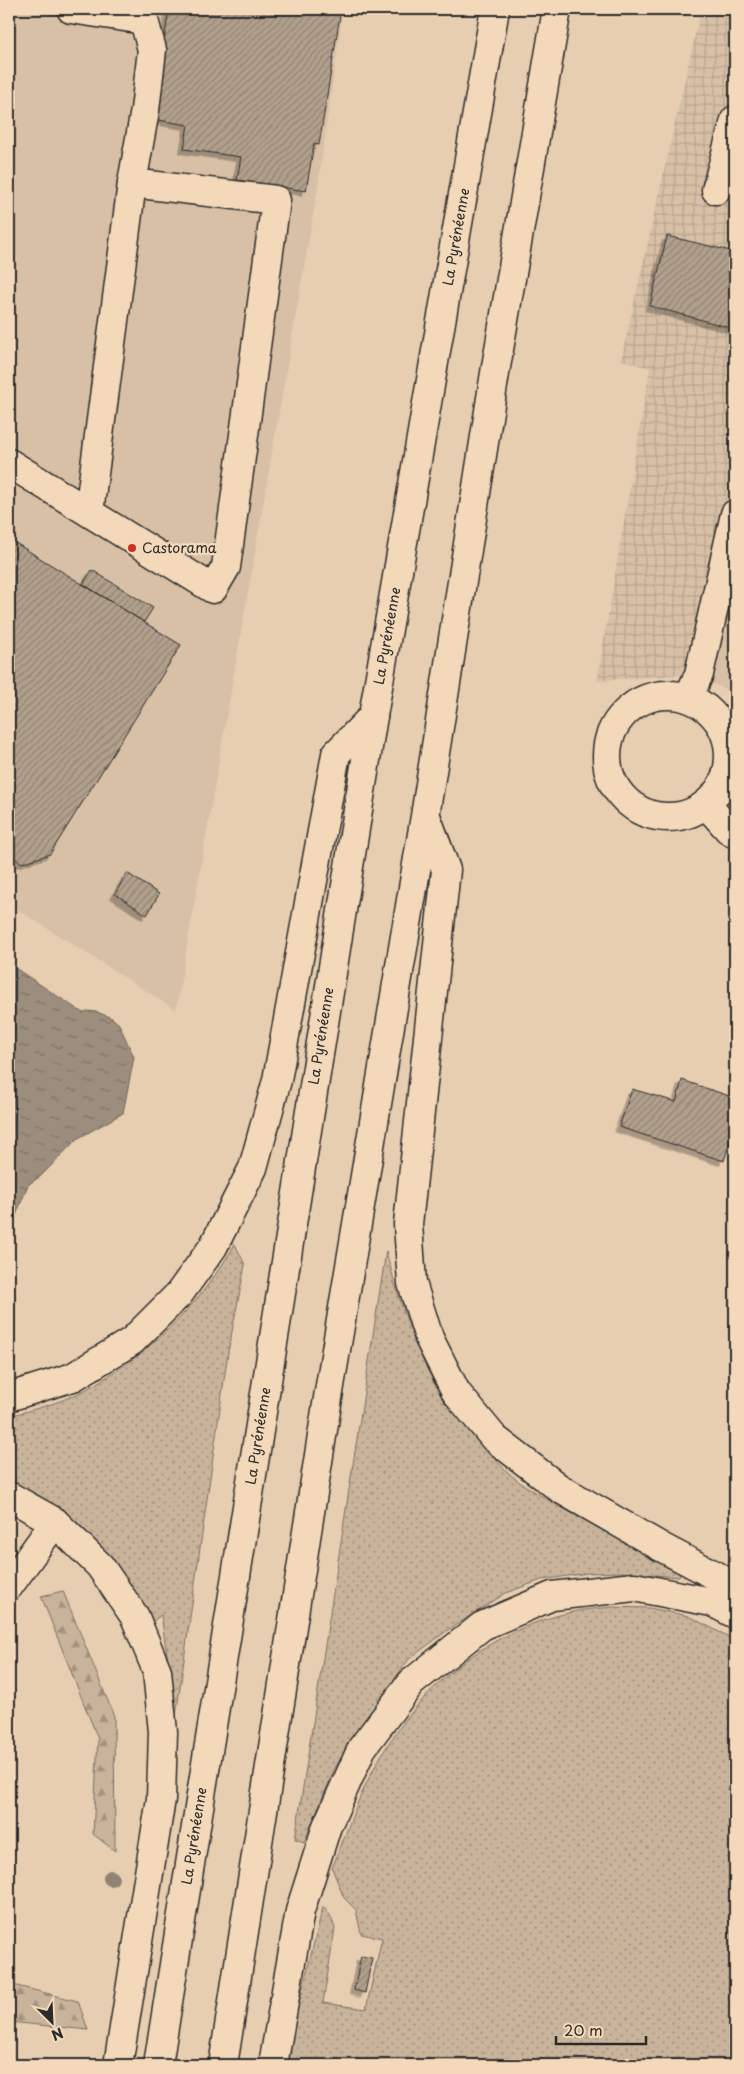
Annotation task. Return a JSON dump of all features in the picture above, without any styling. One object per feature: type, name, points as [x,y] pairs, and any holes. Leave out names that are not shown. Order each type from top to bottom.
[{"type":"main road","points":[[71,9],[143,15],[152,50],[145,110],[132,183],[90,512]]},
{"type":"main road","name":"La Pyrénéenne","points":[[158,2065],[373,716],[496,9]]},
{"type":"main road","points":[[223,2065],[328,1398],[557,9]]},
{"type":"main road","points":[[716,190],[735,120]]},
{"type":"main road","points":[[9,463],[213,589],[226,567],[276,200],[132,183]]},
{"type":"main road","points":[[688,698],[699,674],[735,514]]},
{"type":"main road","points":[[668,695],[688,698],[705,707],[718,720],[726,736],[729,755],[726,773],[718,790],[706,804],[687,814],[666,817],[645,812],[628,802],[614,785],[607,765],[608,744],[615,725],[629,709],[647,698],[668,695]]},
{"type":"main road","points":[[9,1397],[73,1377],[132,1341],[179,1294],[213,1247],[252,1168],[277,1080],[336,754],[373,716]]},
{"type":"main road","points":[[706,804],[728,829],[735,834]]},
{"type":"main road","points":[[425,816],[446,870],[408,1224],[412,1283],[429,1338],[456,1392],[494,1438],[559,1488],[662,1548],[735,1586]]},
{"type":"main road","points":[[9,1496],[55,1522],[100,1566],[135,1617],[157,1671],[163,1732],[161,1799],[118,2065]]},
{"type":"main road","points":[[9,1586],[55,1522]]},
{"type":"main road","points":[[273,2065],[300,1911],[327,1826],[362,1748],[411,1683],[482,1626],[552,1596],[634,1587],[712,1602],[735,1614]]},
{"type":"shaded area","name":"Castorama","points":[[9,9],[343,9],[317,192],[176,1010],[9,904]]},
{"type":"shaded area","points":[[701,9],[735,9],[735,462],[686,674],[597,681],[650,368],[621,360]]},
{"type":"shaded area","points":[[735,462],[735,719],[725,689],[686,674]]},
{"type":"green space","points":[[235,1244],[245,1265],[228,1352],[176,1716],[161,1615],[149,1624],[9,1485],[9,1416],[73,1396],[127,1363],[148,1347],[187,1310],[221,1267]]},
{"type":"green space","points":[[386,1251],[414,1341],[427,1369],[453,1410],[493,1457],[516,1479],[540,1495],[681,1571],[679,1577],[621,1572],[588,1573],[541,1580],[506,1593],[448,1630],[409,1659],[357,1731],[335,1768],[304,1842],[295,1839]]},
{"type":"green space","points":[[63,1591],[114,1716],[115,1851],[93,1834],[98,1739],[41,1596]]},
{"type":"green space","points":[[610,1607],[650,1608],[688,1616],[735,1640],[735,2065],[285,2065],[323,1907],[330,1915],[335,1928],[323,2003],[366,2009],[382,1938],[361,1934],[356,1910],[344,1898],[332,1868],[370,1776],[387,1746],[406,1719],[428,1693],[453,1671],[479,1651],[508,1635],[539,1621],[581,1610]]},
{"type":"green space","points":[[9,1984],[78,2001],[88,2030],[9,2022]]},
{"type":"water","points":[[9,964],[83,1013],[87,1011],[97,1012],[112,1018],[119,1024],[134,1057],[123,1113],[77,1139],[41,1176],[28,1185],[9,1233]]},
{"type":"building","points":[[169,9],[341,9],[319,145],[314,144],[306,191],[237,180],[241,157],[184,149],[188,125],[152,119]]},
{"type":"building","points":[[667,236],[735,252],[735,329],[650,306]]},
{"type":"building","points":[[9,539],[181,645],[50,854],[22,863],[9,854]]},
{"type":"building","points":[[92,570],[153,608],[144,622],[83,584]]},
{"type":"building","points":[[127,873],[159,894],[147,915],[115,894]]},
{"type":"building","points":[[682,1080],[735,1098],[735,1139],[731,1138],[724,1161],[619,1127],[632,1089],[676,1102]]},
{"type":"building","points":[[361,1956],[372,1958],[365,1993],[354,1990]]},
{"type":"place","name":"Castorama","points":[[132,548]]}]
